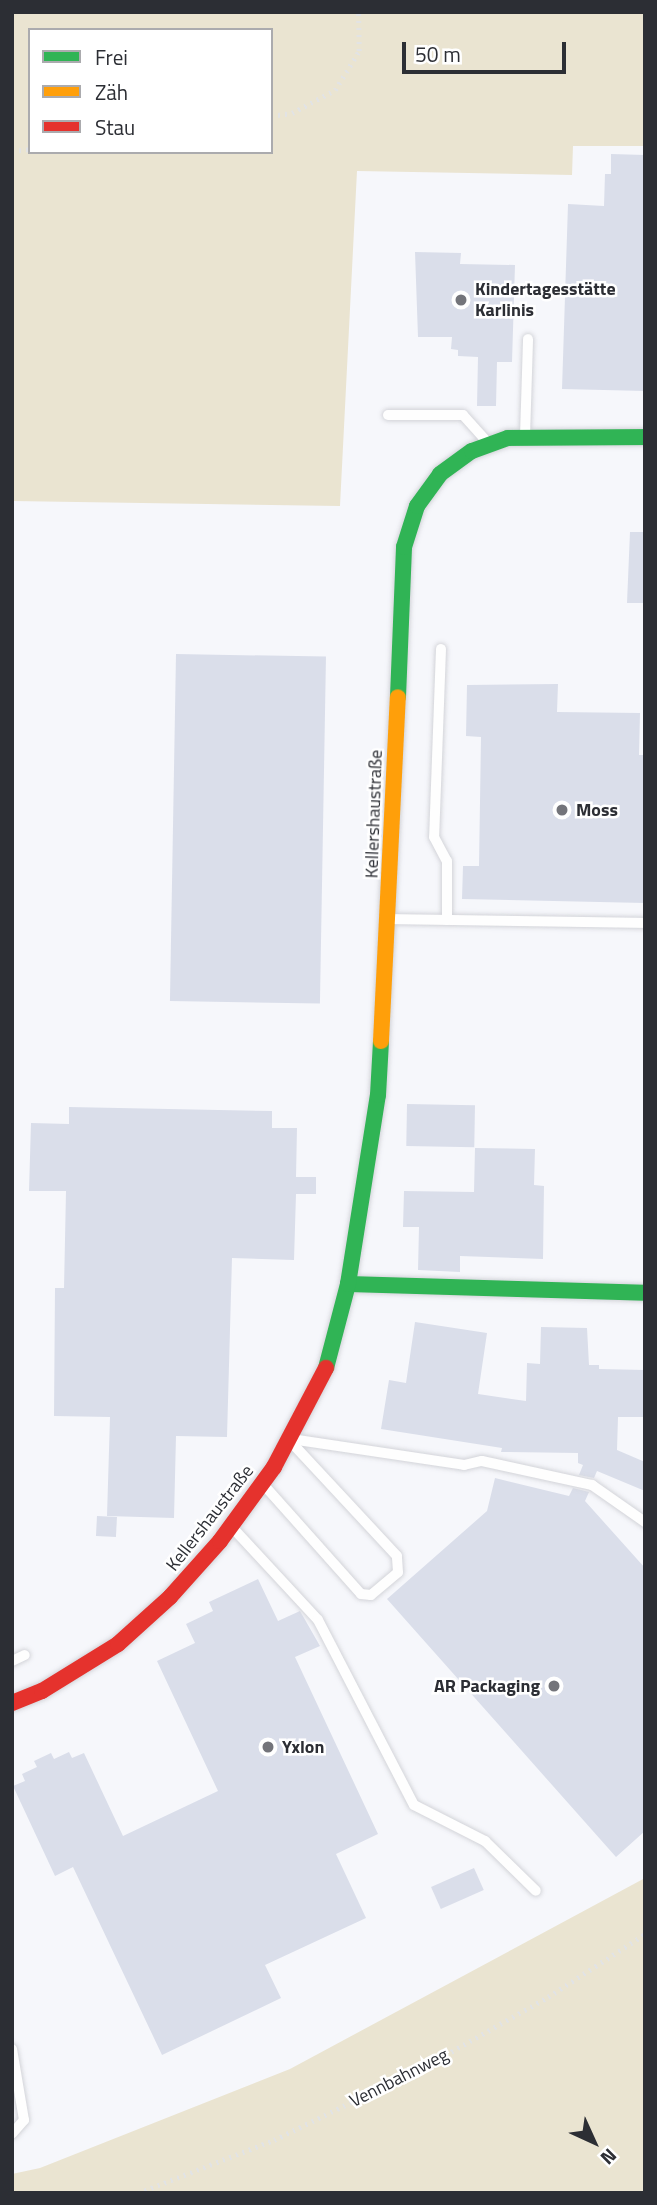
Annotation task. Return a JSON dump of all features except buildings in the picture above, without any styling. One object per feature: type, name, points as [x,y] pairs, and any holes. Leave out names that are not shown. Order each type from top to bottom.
[{"type":"street","name":"Kellershaustraße","points":[[12,1703],[118,1644],[170,1597],[231,1526],[262,1483],[289,1439],[326,1368],[348,1283],[378,1095],[404,547],[417,506],[440,474],[489,445],[525,436],[645,437]]},
{"type":"street","points":[[348,1283],[645,1293]]},
{"type":"lane","points":[[525,436],[528,339]]},
{"type":"lane","points":[[388,415],[463,415],[489,445]]},
{"type":"lane","points":[[441,649],[434,837],[447,861],[447,920]]},
{"type":"lane","points":[[388,919],[645,923]]},
{"type":"lane","points":[[262,1483],[361,1594],[371,1595],[398,1572],[397,1556],[289,1439]]},
{"type":"lane","points":[[289,1439],[464,1465],[482,1461],[592,1485],[645,1522]]},
{"type":"lane","points":[[231,1526],[318,1620],[414,1805],[485,1841],[536,1891]]},
{"type":"lane","points":[[12,1661],[25,1655]]},
{"type":"lane","points":[[12,2049],[24,2120],[12,2134]]},
{"type":"path","points":[[273,116],[292,113],[335,90],[359,51],[358,12]]},
{"type":"path","name":"Vennbahnweg","points":[[138,2193],[274,2140],[433,2062],[548,1997],[645,1934]]},
{"type":"shaded area","points":[[12,12],[645,12],[645,146],[573,146],[572,175],[357,171],[340,506],[12,501]]},
{"type":"shaded area","points":[[645,1878],[645,2193],[12,2193],[12,2174],[40,2168],[290,2069]]},
{"type":"traffic: fast","points":[[398,697],[404,547],[417,506],[440,474],[472,451],[508,438],[645,437]]},
{"type":"traffic: fast","points":[[326,1368],[348,1284],[378,1095],[381,1041]]},
{"type":"traffic: fast","points":[[348,1284],[645,1293]]},
{"type":"traffic: slow","points":[[381,1041],[398,697]]},
{"type":"traffic: jam","points":[[12,1703],[42,1691],[118,1644],[170,1597],[220,1541],[274,1467],[326,1368]]},
{"type":"place","name":"Kindertagesstätte Karlinis","points":[[461,300]]},
{"type":"place","name":"Moss","points":[[562,810]]},
{"type":"place","name":"AR Packaging","points":[[554,1686]]},
{"type":"place","name":"Yxlon","points":[[268,1747]]}]
